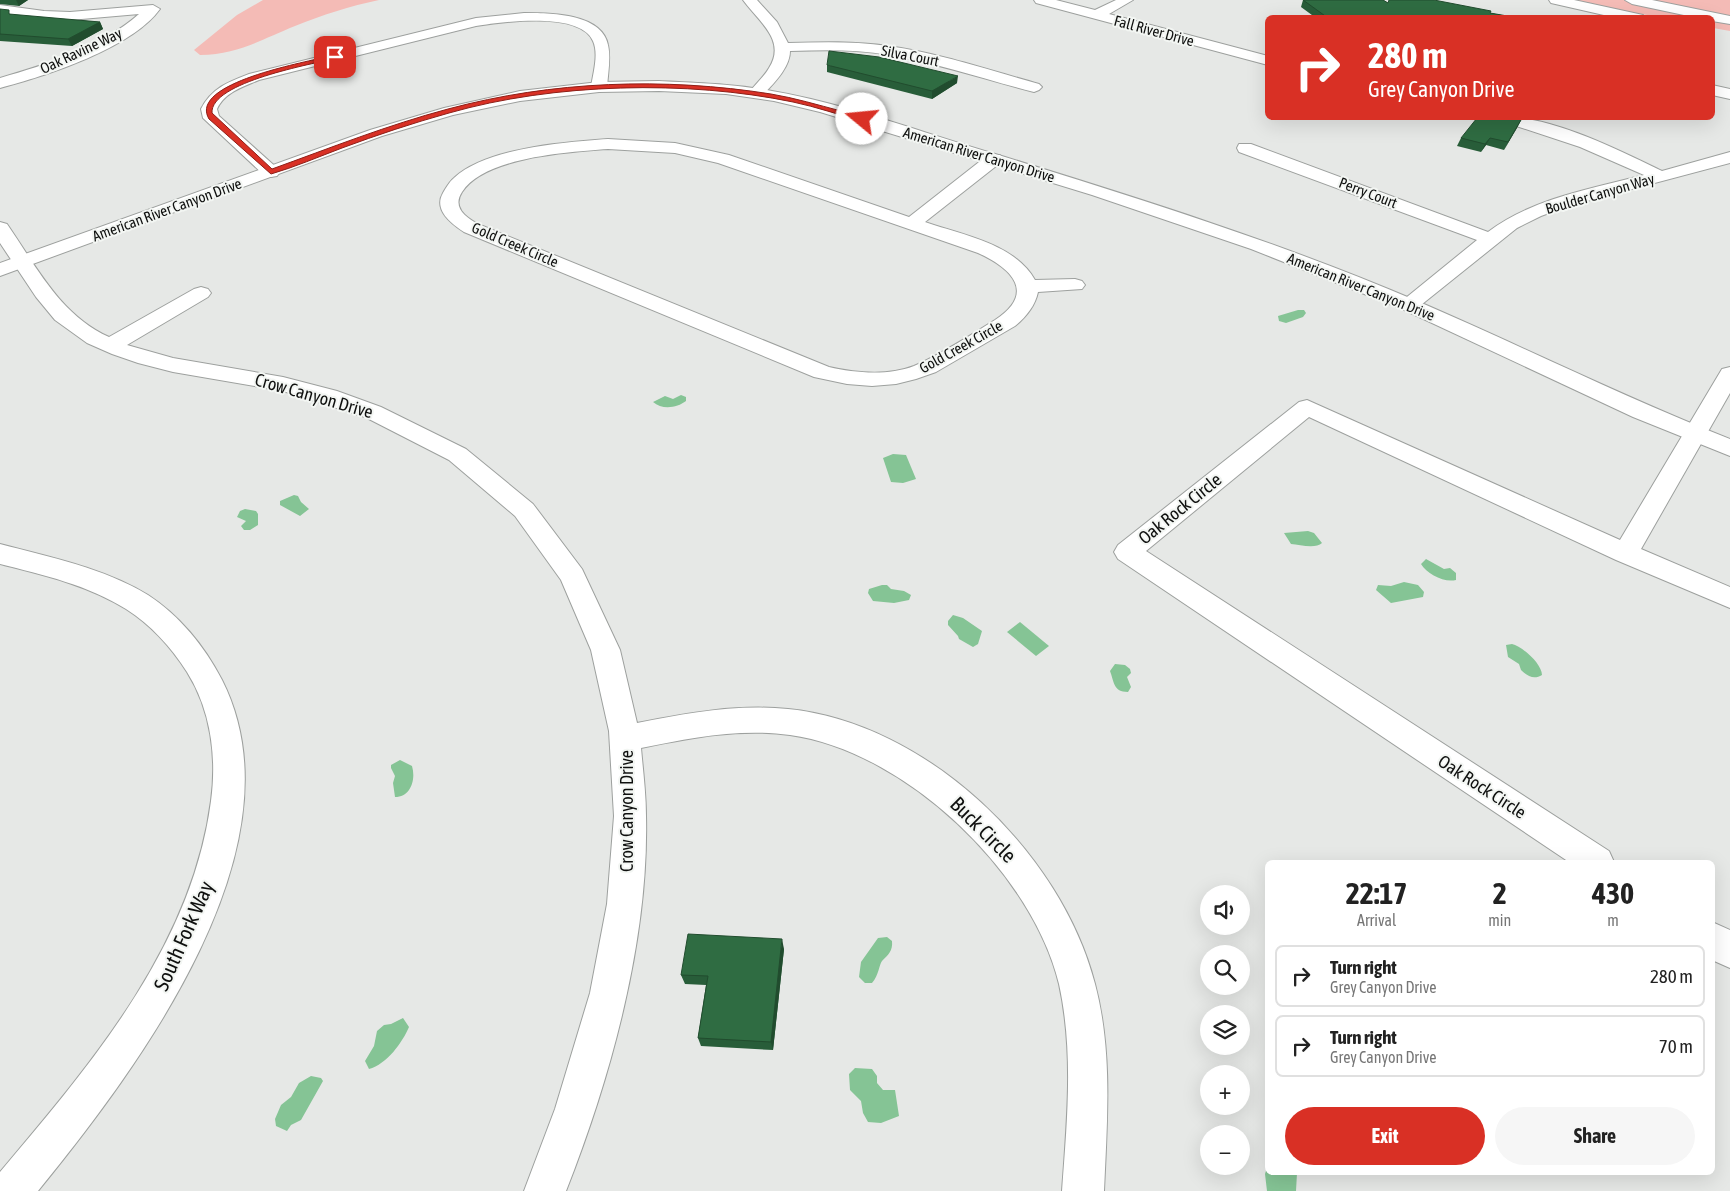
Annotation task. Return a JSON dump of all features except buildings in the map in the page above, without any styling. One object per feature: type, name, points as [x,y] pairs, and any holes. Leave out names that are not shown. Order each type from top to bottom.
[{"type":"street","points":[[750,0],[778,32],[784,47],[780,64],[772,77],[757,93]]},
{"type":"street","name":"Fall River Drive","points":[[1040,0],[1265,58]]},
{"type":"street","points":[[1096,15],[1126,0]]},
{"type":"street","points":[[1556,0],[1624,15]]},
{"type":"street","points":[[1632,0],[1706,15]]},
{"type":"street","name":"Oak Ravine Way","points":[[0,9],[44,15],[70,16],[153,9],[132,28],[100,46],[58,64],[0,83]]},
{"type":"street","points":[[271,172],[211,118],[209,109],[214,99],[234,85],[254,77],[476,22],[504,17],[541,17],[573,22],[594,32],[601,42],[599,87]]},
{"type":"street","points":[[1715,17],[1730,20]]},
{"type":"street","points":[[404,40],[417,50]]},
{"type":"street","name":"Silva Court","points":[[784,47],[839,46],[886,50],[930,59],[1034,87]]},
{"type":"street","name":"American River Canyon Drive","points":[[12,266],[376,133],[450,111],[520,96],[599,87],[693,87],[757,93],[825,108],[1198,223],[1312,265],[1409,305],[1641,412],[1730,448]]},
{"type":"street","points":[[1715,91],[1730,94]]},
{"type":"street","points":[[1514,120],[1565,134],[1600,147],[1660,177]]},
{"type":"street","name":"Gold Creek Circle","points":[[649,145],[675,148],[723,159],[911,224],[1000,255],[1020,271],[1027,286],[1026,300],[1009,320],[934,364],[908,375],[894,378],[849,378],[822,372],[472,228],[452,213],[449,200],[451,194],[461,181],[478,170],[499,161],[538,152],[580,146],[649,145]]},
{"type":"street","name":"Perry Court","points":[[1245,148],[1490,239]]},
{"type":"street","name":"Boulder Canyon Way","points":[[1409,305],[1510,224],[1535,212],[1562,202],[1730,157]]},
{"type":"street","points":[[911,224],[994,159]]},
{"type":"street","name":"Crow Canyon Drive","points":[[0,228],[12,266],[56,310],[78,328],[110,346],[133,354],[164,362],[285,384],[342,400],[378,414],[429,438],[472,465],[510,495],[533,519],[563,558],[589,605],[604,640],[615,678],[626,738],[630,790],[628,871],[621,930],[608,994],[580,1092],[544,1191]]},
{"type":"street","points":[[1027,286],[1075,285]]},
{"type":"street","points":[[110,346],[201,293]]},
{"type":"street","points":[[1624,553],[1730,374]]},
{"type":"street","name":"Oak Rock Circle","points":[[1594,860],[1127,552],[1308,407],[1624,553],[1730,598]]},
{"type":"street","name":"South Fork Way","points":[[0,554],[59,568],[95,581],[128,597],[158,617],[183,642],[210,682],[221,710],[228,742],[229,795],[223,836],[203,902],[169,977],[137,1030],[97,1086],[11,1191]]},
{"type":"street","name":"Buck Circle","points":[[626,738],[707,722],[763,719],[818,727],[853,738],[896,756],[942,789],[996,838],[1034,887],[1051,915],[1075,978],[1083,1013],[1088,1049],[1089,1087],[1083,1191]]},
{"type":"street","points":[[1715,941],[1730,950]]},
{"type":"shaded area","points":[[263,0],[379,0],[305,22],[238,49],[200,55],[194,50],[237,15]]},
{"type":"shaded area","points":[[1565,0],[1730,0],[1730,31],[1715,28],[1715,15],[1647,15]]},
{"type":"shaded area","points":[[1304,310],[1306,313],[1303,317],[1286,323],[1279,321],[1278,316]]},
{"type":"shaded area","points":[[681,395],[686,397],[686,401],[674,407],[665,407],[653,402],[665,396],[673,399]]},
{"type":"shaded area","points":[[893,454],[906,455],[916,479],[903,483],[891,482],[883,458]]},
{"type":"shaded area","points":[[294,495],[298,496],[301,502],[309,509],[300,516],[280,505],[280,501]]},
{"type":"shaded area","points":[[245,509],[256,511],[258,514],[258,525],[250,530],[244,530],[241,526],[246,521],[237,517],[240,511]]},
{"type":"shaded area","points":[[1308,531],[1314,533],[1322,543],[1312,546],[1291,544],[1284,533]]},
{"type":"shaded area","points":[[1426,559],[1444,569],[1450,568],[1456,573],[1456,580],[1441,579],[1432,574],[1421,564]]},
{"type":"shaded area","points":[[1404,582],[1418,585],[1424,592],[1423,597],[1391,603],[1376,590],[1378,585],[1391,586]]},
{"type":"shaded area","points":[[882,585],[904,591],[911,595],[909,600],[894,603],[873,601],[868,593],[869,589]]},
{"type":"shaded area","points":[[953,615],[963,618],[982,631],[978,644],[973,647],[959,639],[948,625],[948,621]]},
{"type":"shaded area","points":[[1020,622],[1049,646],[1036,656],[1007,632]]},
{"type":"shaded area","points":[[1512,644],[1531,656],[1539,666],[1542,675],[1536,677],[1528,676],[1521,670],[1519,664],[1508,657],[1506,645]]},
{"type":"shaded area","points":[[1115,664],[1125,665],[1130,669],[1131,673],[1127,677],[1131,687],[1128,692],[1119,690],[1115,685],[1110,671]]},
{"type":"shaded area","points":[[400,760],[412,766],[413,782],[405,794],[395,797],[393,783],[395,776],[391,765]]},
{"type":"shaded area","points":[[887,937],[892,941],[891,950],[882,961],[872,983],[865,983],[859,977],[861,962],[878,938]]},
{"type":"shaded area","points":[[403,1018],[409,1027],[402,1040],[388,1058],[369,1069],[365,1061],[374,1046],[377,1031],[384,1025]]},
{"type":"shaded area","points":[[855,1068],[872,1069],[877,1076],[877,1083],[883,1090],[895,1090],[899,1116],[881,1123],[868,1122],[863,1113],[861,1101],[850,1090],[849,1074]]},
{"type":"shaded area","points":[[311,1076],[321,1078],[323,1081],[301,1120],[291,1125],[287,1131],[276,1126],[275,1119],[281,1105],[291,1097],[299,1083]]},
{"type":"shaded area","points":[[1265,1175],[1297,1175],[1296,1191],[1267,1191]]},
{"type":"route","points":[[335,57],[254,77],[234,85],[219,94],[210,104],[209,113],[211,118],[271,172],[415,120],[485,102],[599,87],[659,86],[726,89],[795,100],[862,119]]}]
